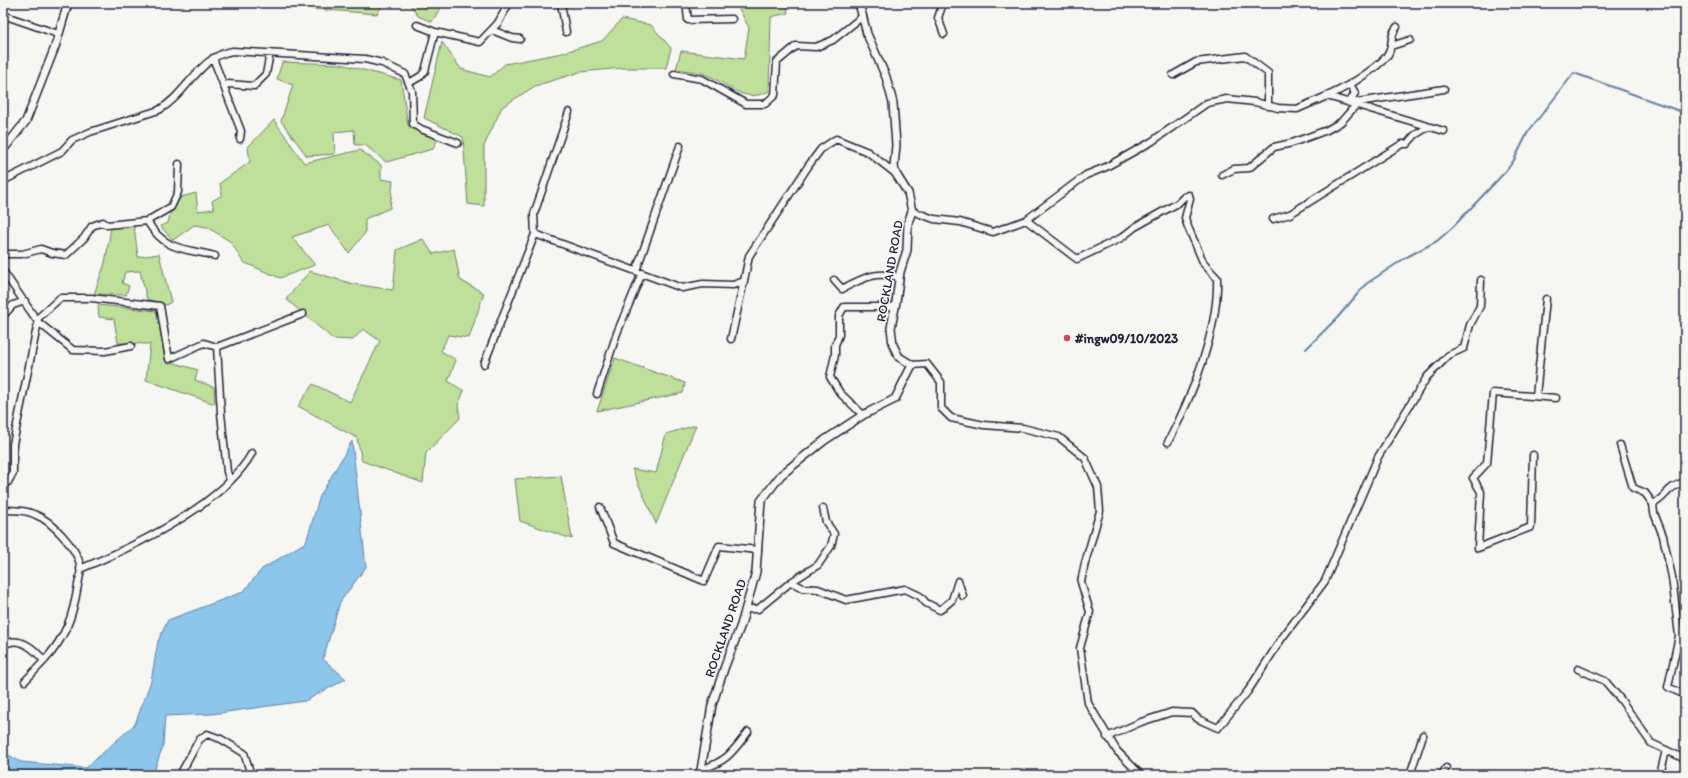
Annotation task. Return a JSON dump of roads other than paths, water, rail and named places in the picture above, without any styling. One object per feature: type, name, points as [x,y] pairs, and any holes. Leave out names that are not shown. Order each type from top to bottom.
[{"type":"street","points":[[3,150],[26,121],[68,3]]},
{"type":"street","points":[[417,25],[435,32],[480,42],[492,30],[509,3]]},
{"type":"street","points":[[561,3],[566,32]]},
{"type":"street","points":[[686,3],[688,20],[732,19]]},
{"type":"street","name":"ROCKLAND ROAD","points":[[700,773],[712,705],[746,609],[756,572],[761,501],[772,485],[826,440],[863,416],[895,399],[912,365],[899,357],[894,345],[891,328],[899,277],[907,250],[908,223],[912,211],[908,193],[896,174],[894,167],[896,146],[893,103],[886,77],[867,34],[859,3]]},
{"type":"street","points":[[943,3],[938,18],[944,34]]},
{"type":"street","points":[[3,15],[58,34]]},
{"type":"street","points":[[674,74],[702,79],[746,104],[765,104],[775,95],[777,62],[796,46],[816,47],[833,40],[863,16]]},
{"type":"street","points":[[912,211],[934,219],[960,222],[993,232],[1026,220],[1086,175],[1106,167],[1151,142],[1207,103],[1227,99],[1297,109],[1341,91],[1387,55],[1391,46],[1392,34],[1397,27]]},
{"type":"street","points":[[492,30],[512,38],[520,39]]},
{"type":"street","points":[[409,83],[422,76],[426,71],[435,32]]},
{"type":"street","points":[[1391,46],[1410,40]]},
{"type":"street","points":[[3,181],[62,151],[72,140],[90,132],[160,110],[169,104],[213,58],[226,52],[234,51],[365,59],[400,71],[405,74],[412,91],[413,124],[421,129],[458,143]]},
{"type":"street","points":[[224,86],[228,84],[254,86],[266,74],[270,53]]},
{"type":"street","points":[[1173,75],[1196,62],[1244,56],[1268,73],[1268,106]]},
{"type":"street","points":[[213,58],[241,131],[240,139]]},
{"type":"street","points":[[1349,103],[1355,93],[1350,84]]},
{"type":"street","points":[[1349,103],[1444,89]]},
{"type":"street","points":[[1327,96],[1444,131]]},
{"type":"street","points":[[1222,176],[1234,169],[1249,168],[1274,147],[1292,143],[1327,130],[1341,122],[1356,105]]},
{"type":"street","points":[[535,234],[484,364],[485,364],[535,234],[534,214],[569,112]]},
{"type":"street","points":[[1273,219],[1290,214],[1402,144],[1407,144],[1415,135],[1428,127]]},
{"type":"street","points":[[731,339],[749,256],[809,165],[828,143],[836,140],[868,152],[896,174]]},
{"type":"street","points":[[597,394],[680,146]]},
{"type":"street","points":[[3,254],[22,254],[41,249],[52,253],[66,255],[84,238],[92,226],[103,222],[108,225],[147,221],[171,207],[178,192],[179,164]]},
{"type":"street","points":[[1026,220],[1077,259],[1121,238],[1135,227],[1178,203],[1184,197],[1189,195],[1190,199],[1185,218],[1204,264],[1217,278],[1217,292],[1205,351],[1183,414],[1168,442]]},
{"type":"street","points":[[147,221],[155,234],[162,241],[180,248],[215,256]]},
{"type":"street","points":[[535,234],[682,288],[704,284],[733,285],[744,281]]},
{"type":"street","points":[[3,271],[38,320],[73,350],[105,351],[131,346]]},
{"type":"street","points":[[834,280],[842,289],[865,277],[886,274],[899,277]]},
{"type":"street","points":[[1107,737],[1141,722],[1172,712],[1192,713],[1198,719],[1218,728],[1248,691],[1282,638],[1324,580],[1378,457],[1427,378],[1449,355],[1464,348],[1470,325],[1480,306],[1481,280]]},
{"type":"street","points":[[3,484],[8,482],[13,472],[12,444],[38,320],[60,298],[91,298],[160,306],[169,359],[204,343],[218,348],[303,314]]},
{"type":"street","points":[[1536,396],[1546,299]]},
{"type":"street","points":[[3,316],[13,305],[25,301]]},
{"type":"street","points":[[863,416],[840,393],[830,377],[835,355],[835,345],[839,335],[839,316],[844,307],[895,307]]},
{"type":"street","points":[[218,348],[221,413],[227,472],[230,480]]},
{"type":"street","points":[[912,365],[928,364],[940,382],[941,408],[951,418],[984,425],[1023,428],[1058,437],[1085,458],[1098,487],[1100,511],[1081,582],[1090,612],[1080,648],[1088,703],[1107,737],[1117,751],[1141,775]]},
{"type":"street","points":[[1533,455],[1530,527],[1478,548],[1481,492],[1473,478],[1487,463],[1493,393],[1556,398]]},
{"type":"street","points":[[1620,445],[1633,488],[1645,493],[1653,504],[1654,513],[1663,536],[1672,577],[1679,636],[1668,687],[1685,695]]},
{"type":"street","points":[[80,569],[125,550],[194,510],[230,480],[245,464],[252,453]]},
{"type":"street","points":[[1653,504],[1659,501],[1667,490],[1685,482]]},
{"type":"street","points":[[600,507],[614,543],[704,581],[719,546],[758,550]]},
{"type":"street","points":[[746,609],[758,609],[791,582],[818,565],[831,546],[834,534],[826,522],[823,508]]},
{"type":"street","points":[[3,510],[18,510],[36,515],[51,525],[73,550],[80,565],[70,623],[57,647],[25,680]]},
{"type":"street","points":[[791,582],[803,588],[818,589],[846,600],[905,589],[920,596],[926,603],[940,610],[952,600],[958,581],[963,596]]},
{"type":"street","points":[[3,646],[8,641],[19,641],[37,652],[44,661]]},
{"type":"street","points":[[1578,669],[1605,681],[1621,700],[1651,743],[1685,759]]},
{"type":"street","points":[[700,773],[729,757],[748,732]]},
{"type":"street","points":[[180,775],[199,740],[207,734],[221,739],[244,753],[251,775]]},
{"type":"street","points":[[1410,775],[1423,735]]},
{"type":"street","points":[[1660,775],[1666,750]]},
{"type":"street","points":[[1442,775],[1446,768]]},
{"type":"water","points":[[352,441],[366,567],[340,602],[323,659],[346,679],[305,701],[212,714],[165,716],[163,745],[153,775],[3,775],[3,752],[21,762],[86,768],[135,724],[151,681],[158,641],[168,620],[243,592],[262,569],[306,542],[320,496]]},
{"type":"waterway","points":[[1306,349],[1338,317],[1366,284],[1405,258],[1437,241],[1453,227],[1507,170],[1514,160],[1528,132],[1574,73],[1685,113]]},
{"type":"place","name":"#ingw09/10/2023","points":[[1067,338]]}]
